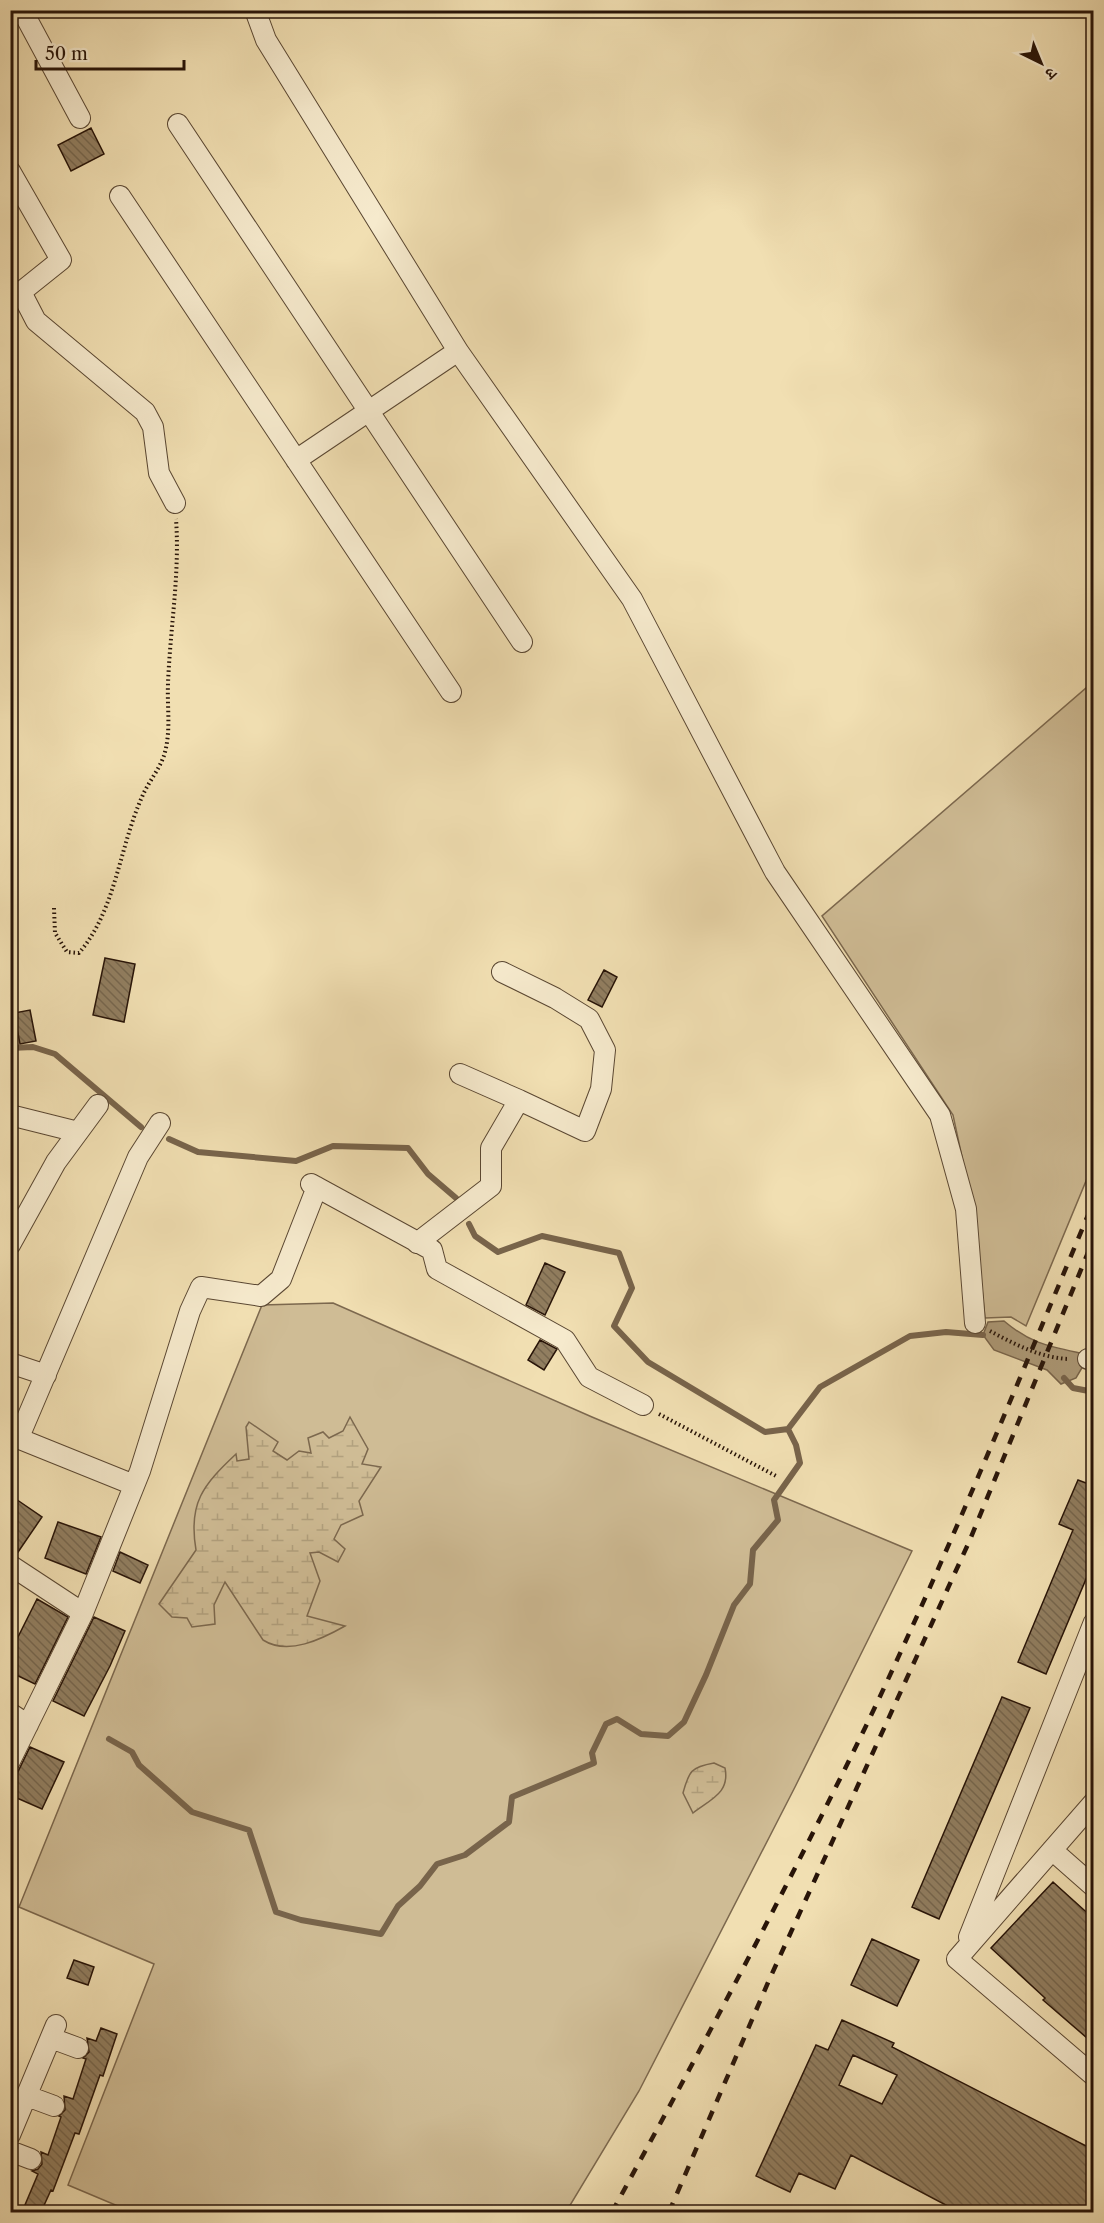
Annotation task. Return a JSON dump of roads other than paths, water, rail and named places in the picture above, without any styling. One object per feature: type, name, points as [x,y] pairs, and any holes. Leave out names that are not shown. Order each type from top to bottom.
[{"type":"street","points":[[22,10],[80,118]]},
{"type":"street","points":[[255,10],[266,40],[458,351],[632,599],[775,872],[940,1116],[966,1209],[975,1323]]},
{"type":"street","points":[[178,124],[522,642]]},
{"type":"street","points":[[10,171],[61,260],[21,292],[36,321],[145,412],[153,428],[159,473],[175,503]]},
{"type":"street","points":[[120,196],[452,692]]},
{"type":"street","points":[[296,460],[458,351]]},
{"type":"street","points":[[460,1074],[585,1131],[601,1089],[605,1050],[589,1019],[555,998],[502,972]]},
{"type":"street","points":[[417,1243],[491,1186],[491,1148],[519,1100]]},
{"type":"street","points":[[12,1239],[56,1162],[98,1105]]},
{"type":"street","points":[[10,1115],[78,1132]]},
{"type":"street","points":[[134,1485],[15,1436],[46,1375],[138,1157],[160,1123]]},
{"type":"street","points":[[10,1761],[83,1614],[134,1485],[190,1311],[201,1287],[261,1296],[281,1279],[314,1186],[432,1250],[437,1269],[564,1340],[589,1377],[643,1405]]},
{"type":"street","points":[[10,1363],[46,1375]]},
{"type":"street","points":[[10,1565],[83,1614]]},
{"type":"street","points":[[964,1951],[1094,1622]]},
{"type":"street","points":[[10,1713],[28,1725]]},
{"type":"street","points":[[1094,1802],[957,1959],[1094,2076]]},
{"type":"street","points":[[1052,1850],[1094,1887]]},
{"type":"street","points":[[12,2124],[27,2096],[54,2031],[78,2048]]},
{"type":"street","points":[[27,2096],[54,2106]]},
{"type":"street","points":[[10,2151],[31,2159]]},
{"type":"waterway","points":[[10,1048],[33,1047],[55,1054],[141,1127]]},
{"type":"waterway","points":[[169,1139],[198,1152],[296,1161],[333,1146],[408,1148],[428,1174],[456,1198]]},
{"type":"waterway","points":[[469,1224],[475,1236],[498,1252],[542,1236],[619,1253],[632,1288],[614,1326],[648,1362],[765,1432],[788,1429],[820,1387],[910,1336],[946,1332],[983,1335]]},
{"type":"waterway","points":[[1064,1378],[1073,1388],[1094,1392]]},
{"type":"waterway","points":[[109,1739],[132,1752],[139,1765],[192,1812],[249,1830],[276,1912],[301,1920],[381,1934],[398,1906],[420,1886],[437,1864],[465,1855],[509,1822],[512,1797],[594,1763],[592,1753],[606,1724],[617,1719],[641,1734],[668,1736],[684,1722],[734,1605],[750,1584],[753,1550],[778,1520],[774,1500],[800,1463],[796,1445],[788,1429]]},
{"type":"railway","points":[[612,2212],[741,1972],[896,1663],[1094,1201]]},
{"type":"railway","points":[[669,2212],[770,1978],[969,1542],[1094,1238]]}]
